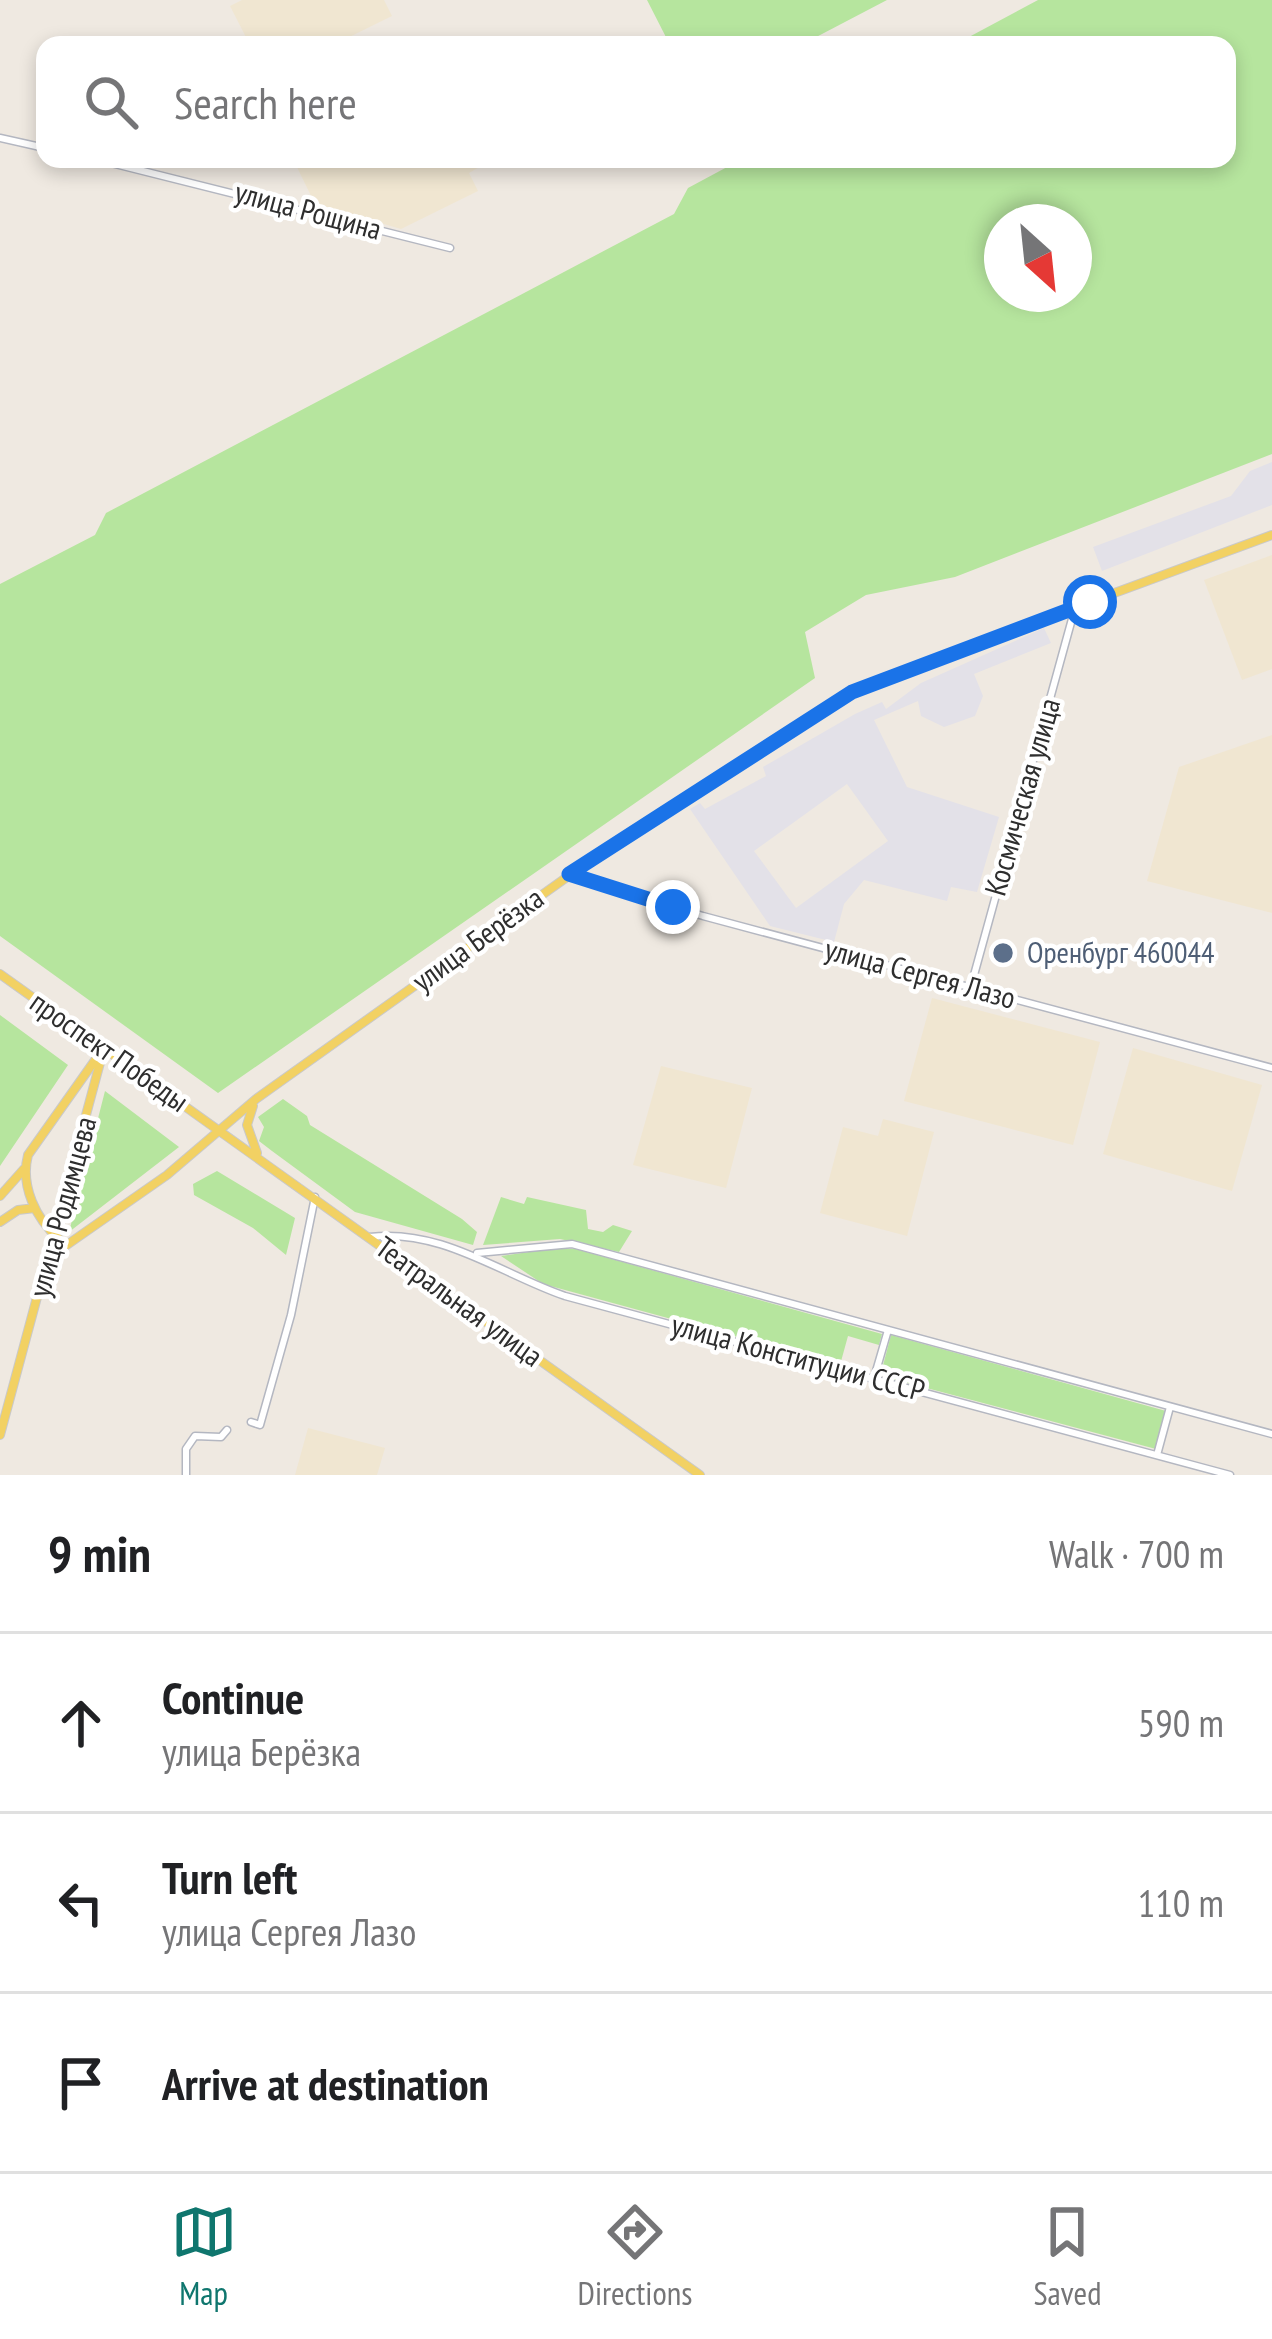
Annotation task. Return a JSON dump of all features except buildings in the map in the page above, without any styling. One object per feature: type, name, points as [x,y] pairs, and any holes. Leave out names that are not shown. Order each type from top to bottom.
[{"type":"main road","name":"улица Берёзка","points":[[51,1256],[167,1175],[256,1099],[569,874],[852,692],[1272,535]]},
{"type":"main road","name":"проспект Победы","points":[[0,974],[218,1129]]},
{"type":"main road","points":[[68,1244],[56,1238],[35,1208],[25,1168],[28,1155],[104,1048]]},
{"type":"main road","name":"улица Родимцева","points":[[0,1435],[104,1048]]},
{"type":"main road","points":[[256,1099],[247,1125],[260,1157]]},
{"type":"main road","name":"Театральная улица","points":[[218,1129],[700,1475]]},
{"type":"main road","points":[[0,1196],[25,1168]]},
{"type":"main road","points":[[0,1222],[18,1210],[35,1208]]},
{"type":"street","points":[[0,138],[36,146]]},
{"type":"street","name":"улица Рощина","points":[[131,168],[450,248]]},
{"type":"street","name":"Космическая улица","points":[[971,986],[1075,608]]},
{"type":"street","name":"улица Сергея Лазо","points":[[569,874],[704,916],[1272,1068]]},
{"type":"street","points":[[251,1422],[260,1425],[274,1380],[315,1197]]},
{"type":"street","name":"улица Конституции СССР","points":[[370,1237],[402,1236],[473,1253],[565,1296],[1230,1475]]},
{"type":"street","points":[[473,1253],[572,1244],[1272,1434]]},
{"type":"street","points":[[874,1378],[888,1330]]},
{"type":"street","points":[[1156,1455],[1170,1407]]},
{"type":"street","points":[[186,1475],[186,1449],[195,1436],[221,1437],[227,1430]]},
{"type":"shaded area","points":[[242,0],[384,0],[392,16],[351,36],[245,36],[230,6]]},
{"type":"shaded area","points":[[297,168],[478,168],[469,173],[478,191],[401,229],[315,204]]},
{"type":"shaded area","points":[[1272,462],[1272,505],[1102,571],[1093,547],[1231,496],[1250,471]]},
{"type":"shaded area","points":[[1272,555],[1272,669],[1242,680],[1204,580]]},
{"type":"shaded area","points":[[1044,628],[1051,643],[974,674],[983,696],[975,716],[944,727],[921,716],[918,701],[874,720],[907,787],[999,817],[977,892],[951,887],[947,901],[864,880],[844,904],[834,942],[770,926],[690,809],[700,803],[705,809],[766,776],[763,767],[855,714],[882,702],[886,709],[921,683]],"holes":[[[847,784],[888,841],[796,908],[754,851]]]},
{"type":"shaded area","points":[[1272,735],[1272,913],[1147,881],[1179,767]]},
{"type":"shaded area","points":[[932,998],[1100,1042],[1073,1145],[904,1101]]},
{"type":"shaded area","points":[[1133,1048],[1262,1085],[1232,1191],[1103,1154]]},
{"type":"shaded area","points":[[661,1066],[752,1088],[726,1188],[633,1165]]},
{"type":"shaded area","points":[[883,1119],[934,1132],[907,1236],[820,1213],[843,1127],[878,1136]]},
{"type":"shaded area","points":[[308,1428],[385,1448],[377,1475],[295,1475]]},
{"type":"green space","points":[[647,0],[887,0],[818,36],[665,36]]},
{"type":"green space","points":[[1038,0],[1272,0],[1272,454],[955,577],[866,595],[805,632],[815,678],[218,1093],[0,936],[0,584],[95,535],[106,513],[674,214],[688,188],[725,168],[1236,168],[1236,36],[971,36]]},
{"type":"green space","points":[[0,1015],[68,1065],[0,1166]]},
{"type":"green space","points":[[105,1091],[179,1147],[69,1232]]},
{"type":"green space","points":[[283,1099],[307,1116],[310,1125],[462,1219],[477,1232],[473,1245],[355,1212],[272,1151],[259,1141],[264,1127],[258,1117]]},
{"type":"green space","points":[[217,1171],[295,1218],[286,1255],[253,1228],[194,1195],[193,1184]]},
{"type":"green space","points":[[501,1197],[524,1204],[527,1197],[586,1210],[588,1229],[603,1232],[613,1225],[632,1231],[619,1252],[560,1239],[483,1245]]},
{"type":"green space","points":[[576,1249],[882,1334],[879,1345],[848,1336],[840,1365],[543,1284],[501,1256]]},
{"type":"green space","points":[[891,1335],[1166,1411],[1156,1449],[885,1377],[881,1373]]},
{"type":"place","name":"Оренбург 460044","points":[[1003,953]]},
{"type":"route","points":[[673,907],[569,874],[852,692],[1090,602]]}]
